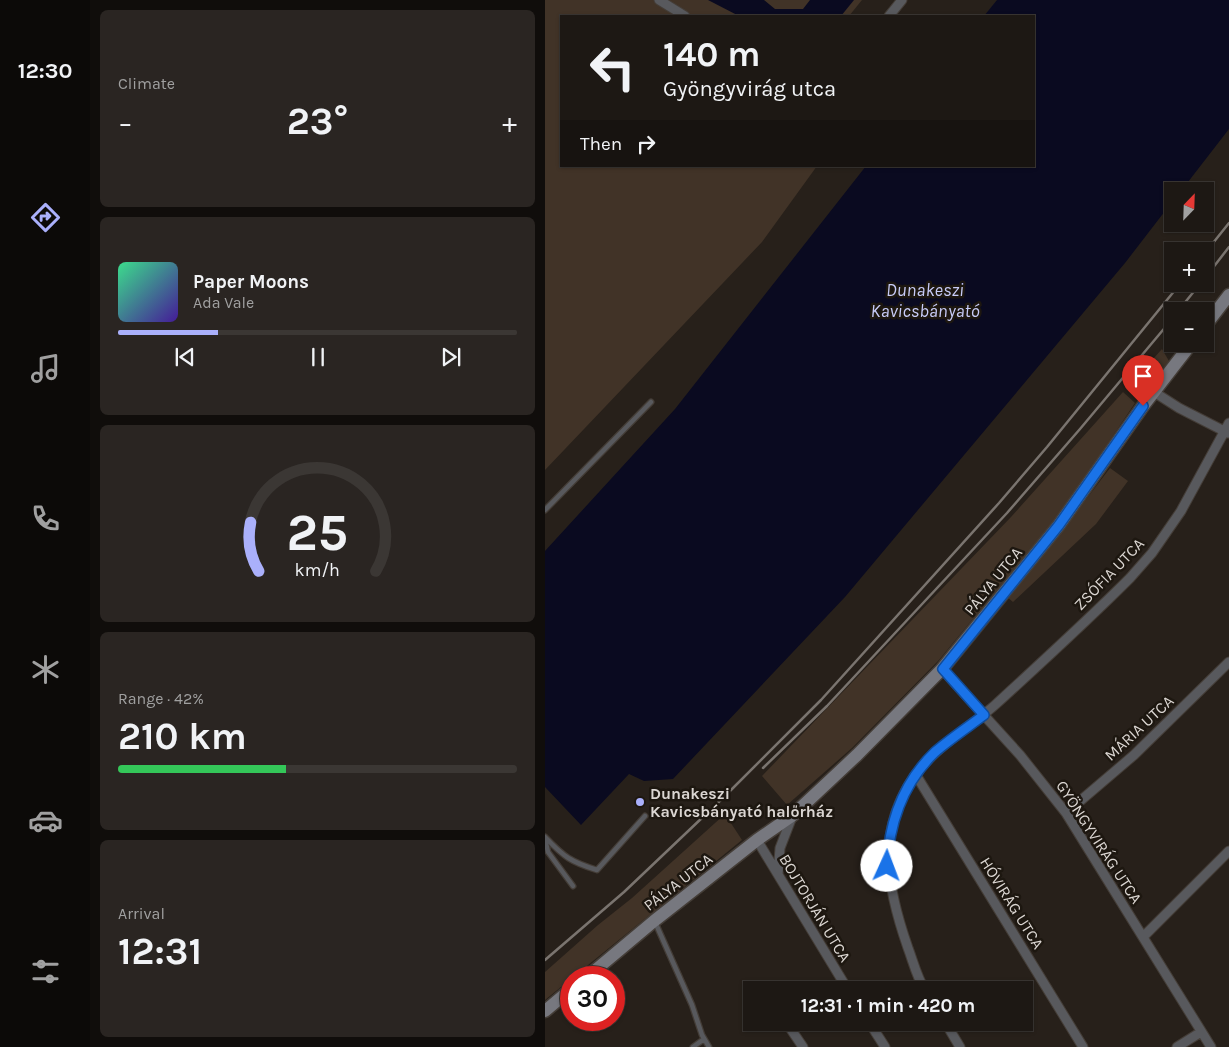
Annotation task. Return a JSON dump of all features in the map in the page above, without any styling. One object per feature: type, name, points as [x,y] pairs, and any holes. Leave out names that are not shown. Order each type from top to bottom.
[{"type":"street","points":[[659,0],[683,15]]},
{"type":"street","points":[[890,15],[902,0]]},
{"type":"street","points":[[1214,314],[1229,295]]},
{"type":"street","name":"PÁLYA UTCA","points":[[600,966],[757,840],[793,815],[857,756],[943,669],[1059,525],[1185,352]]},
{"type":"street","points":[[1154,392],[1179,408],[1228,429]]},
{"type":"street","name":"ZSÓFIA UTCA","points":[[922,981],[903,932],[887,866],[889,841],[898,807],[915,775],[935,752],[984,715],[1109,598],[1152,553],[1181,511],[1228,429]]},
{"type":"street","name":"MÁRIA UTCA","points":[[1066,813],[1134,755],[1229,662]]},
{"type":"street","name":"GYÖNGYVIRÁG UTCA","points":[[943,669],[1020,755],[1066,813],[1211,1047]]},
{"type":"street","name":"HÓVIRÁG UTCA","points":[[915,775],[1083,1047]]},
{"type":"street","name":"PÁLYA UTCA","points":[[777,874],[782,839],[793,815]]},
{"type":"street","name":"BOJTORJÁN UTCA","points":[[757,840],[842,981]]},
{"type":"street","points":[[1143,937],[1229,851]]},
{"type":"street","points":[[767,858],[774,858],[779,854]]},
{"type":"street","points":[[545,1011],[560,998]]},
{"type":"street","points":[[793,1031],[803,1047]]},
{"type":"street","points":[[875,1031],[885,1047]]},
{"type":"street","points":[[950,1031],[960,1047]]},
{"type":"street","points":[[1177,1047],[1201,1032]]},
{"type":"lane","points":[[545,510],[651,402]]},
{"type":"lane","points":[[545,838],[562,855],[579,864],[597,870],[645,816]]},
{"type":"lane","points":[[545,838],[547,852],[573,886]]},
{"type":"lane","points":[[654,921],[692,1004],[704,1039],[709,1047]]},
{"type":"lane","points":[[693,1047],[704,1039]]},
{"type":"shaded area","points":[[545,0],[862,0],[850,15],[560,15],[560,167],[816,167],[762,242],[545,470]]},
{"type":"shaded area","points":[[1162,349],[1169,361],[1139,399],[1126,389]]},
{"type":"shaded area","points":[[1123,392],[1135,403],[1066,506],[939,660],[852,748],[787,805],[762,776],[1011,517]]},
{"type":"shaded area","points":[[1110,468],[1128,481],[1096,524],[1013,602],[1007,597],[1058,536]]},
{"type":"shaded area","points":[[725,814],[742,840],[587,966],[560,966],[560,988],[545,1000],[545,972],[632,898]]},
{"type":"water","points":[[708,0],[764,0],[775,9],[803,9],[810,0],[854,0],[842,15],[737,15]]},
{"type":"water","name":"Dunakeszi Kavicsbányató","points":[[997,0],[1229,0],[1229,129],[1188,182],[1164,182],[1164,212],[1125,263],[845,597],[673,779],[644,781],[629,774],[581,825],[545,787],[545,551],[675,409],[865,167],[1035,167],[1035,15],[985,15]]},
{"type":"railway","points":[[1214,242],[1229,223]]},
{"type":"railway","points":[[1214,266],[1229,247]]},
{"type":"railway","points":[[545,960],[624,892],[724,797],[821,700],[999,503],[1173,292]]},
{"type":"railway","points":[[1185,302],[1193,292]]},
{"type":"railway","points":[[763,768],[827,706],[1007,513],[1164,329]]},
{"type":"place","name":"Dunakeszi Kavicsbányató halőrház","points":[[640,802]]},
{"type":"route","points":[[887,866],[889,841],[898,807],[915,775],[935,752],[984,715],[943,669],[1059,525],[1143,406]]}]
